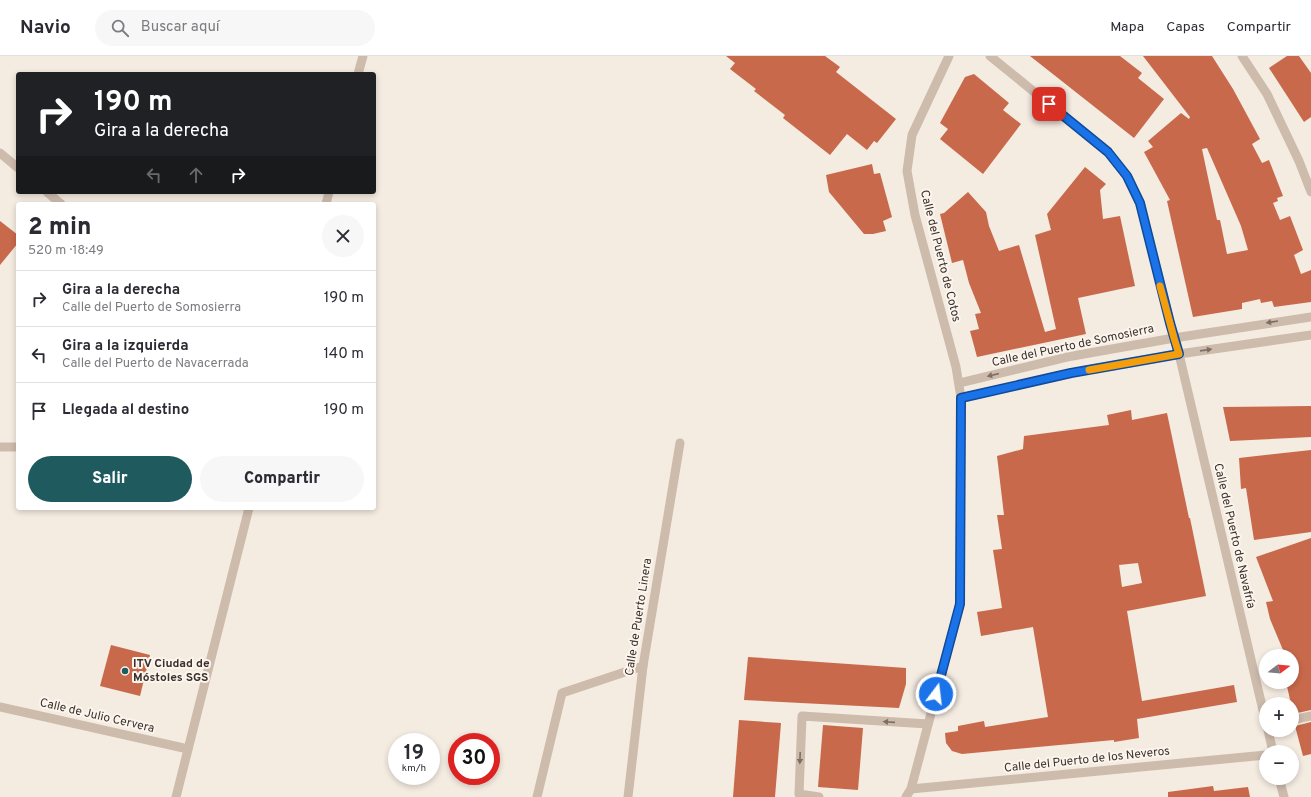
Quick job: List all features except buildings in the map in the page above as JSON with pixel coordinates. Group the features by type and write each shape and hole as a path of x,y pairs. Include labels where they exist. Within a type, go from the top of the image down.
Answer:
{"street":[{"path":"359,72 363,56"},
{"name":"Calle del Puerto de Cotos","path":"950,56 912,135 907,171 915,215 959,383 961,398"},
{"name":"Calle del Puerto de Navafría","path":"990,56 1108,152 1127,176 1140,203 1179,354 1260,697"},
{"path":"1242,56 1267,94 1299,161 1311,192"},
{"path":"0,153 16,166"},
{"path":"50,194 60,202"},
{"name":"Calle del Puerto de Somosierra","path":"959,383 1068,357 1174,338 1311,317"},
{"path":"909,793 960,604 961,398 1071,373 1179,354 1311,335"},
{"name":"Calle de Puerto Linera","path":"628,797 643,666 680,442"},
{"path":"0,446 16,447"},
{"path":"176,797 248,510"},
{"path":"537,797 562,693 643,666"},
{"name":"Calle de Julio Cervera","path":"0,707 188,750"},
{"path":"820,797 799,794 802,716 928,724"},
{"path":"1299,719 1311,716"},
{"name":"Calle del Puerto de los Neveros","path":"909,793 1259,755"},
{"path":"1281,785 1284,797"}],"slow traffic":[{"path":"1089,370 1179,354 1160,286"}],"place":[{"name":"ITV Ciudad de Móstoles SGS","path":"125,671"}],"route":[{"path":"936,694 960,604 961,398 1071,373 1179,354 1140,203 1127,176 1108,152 1049,104"}]}
